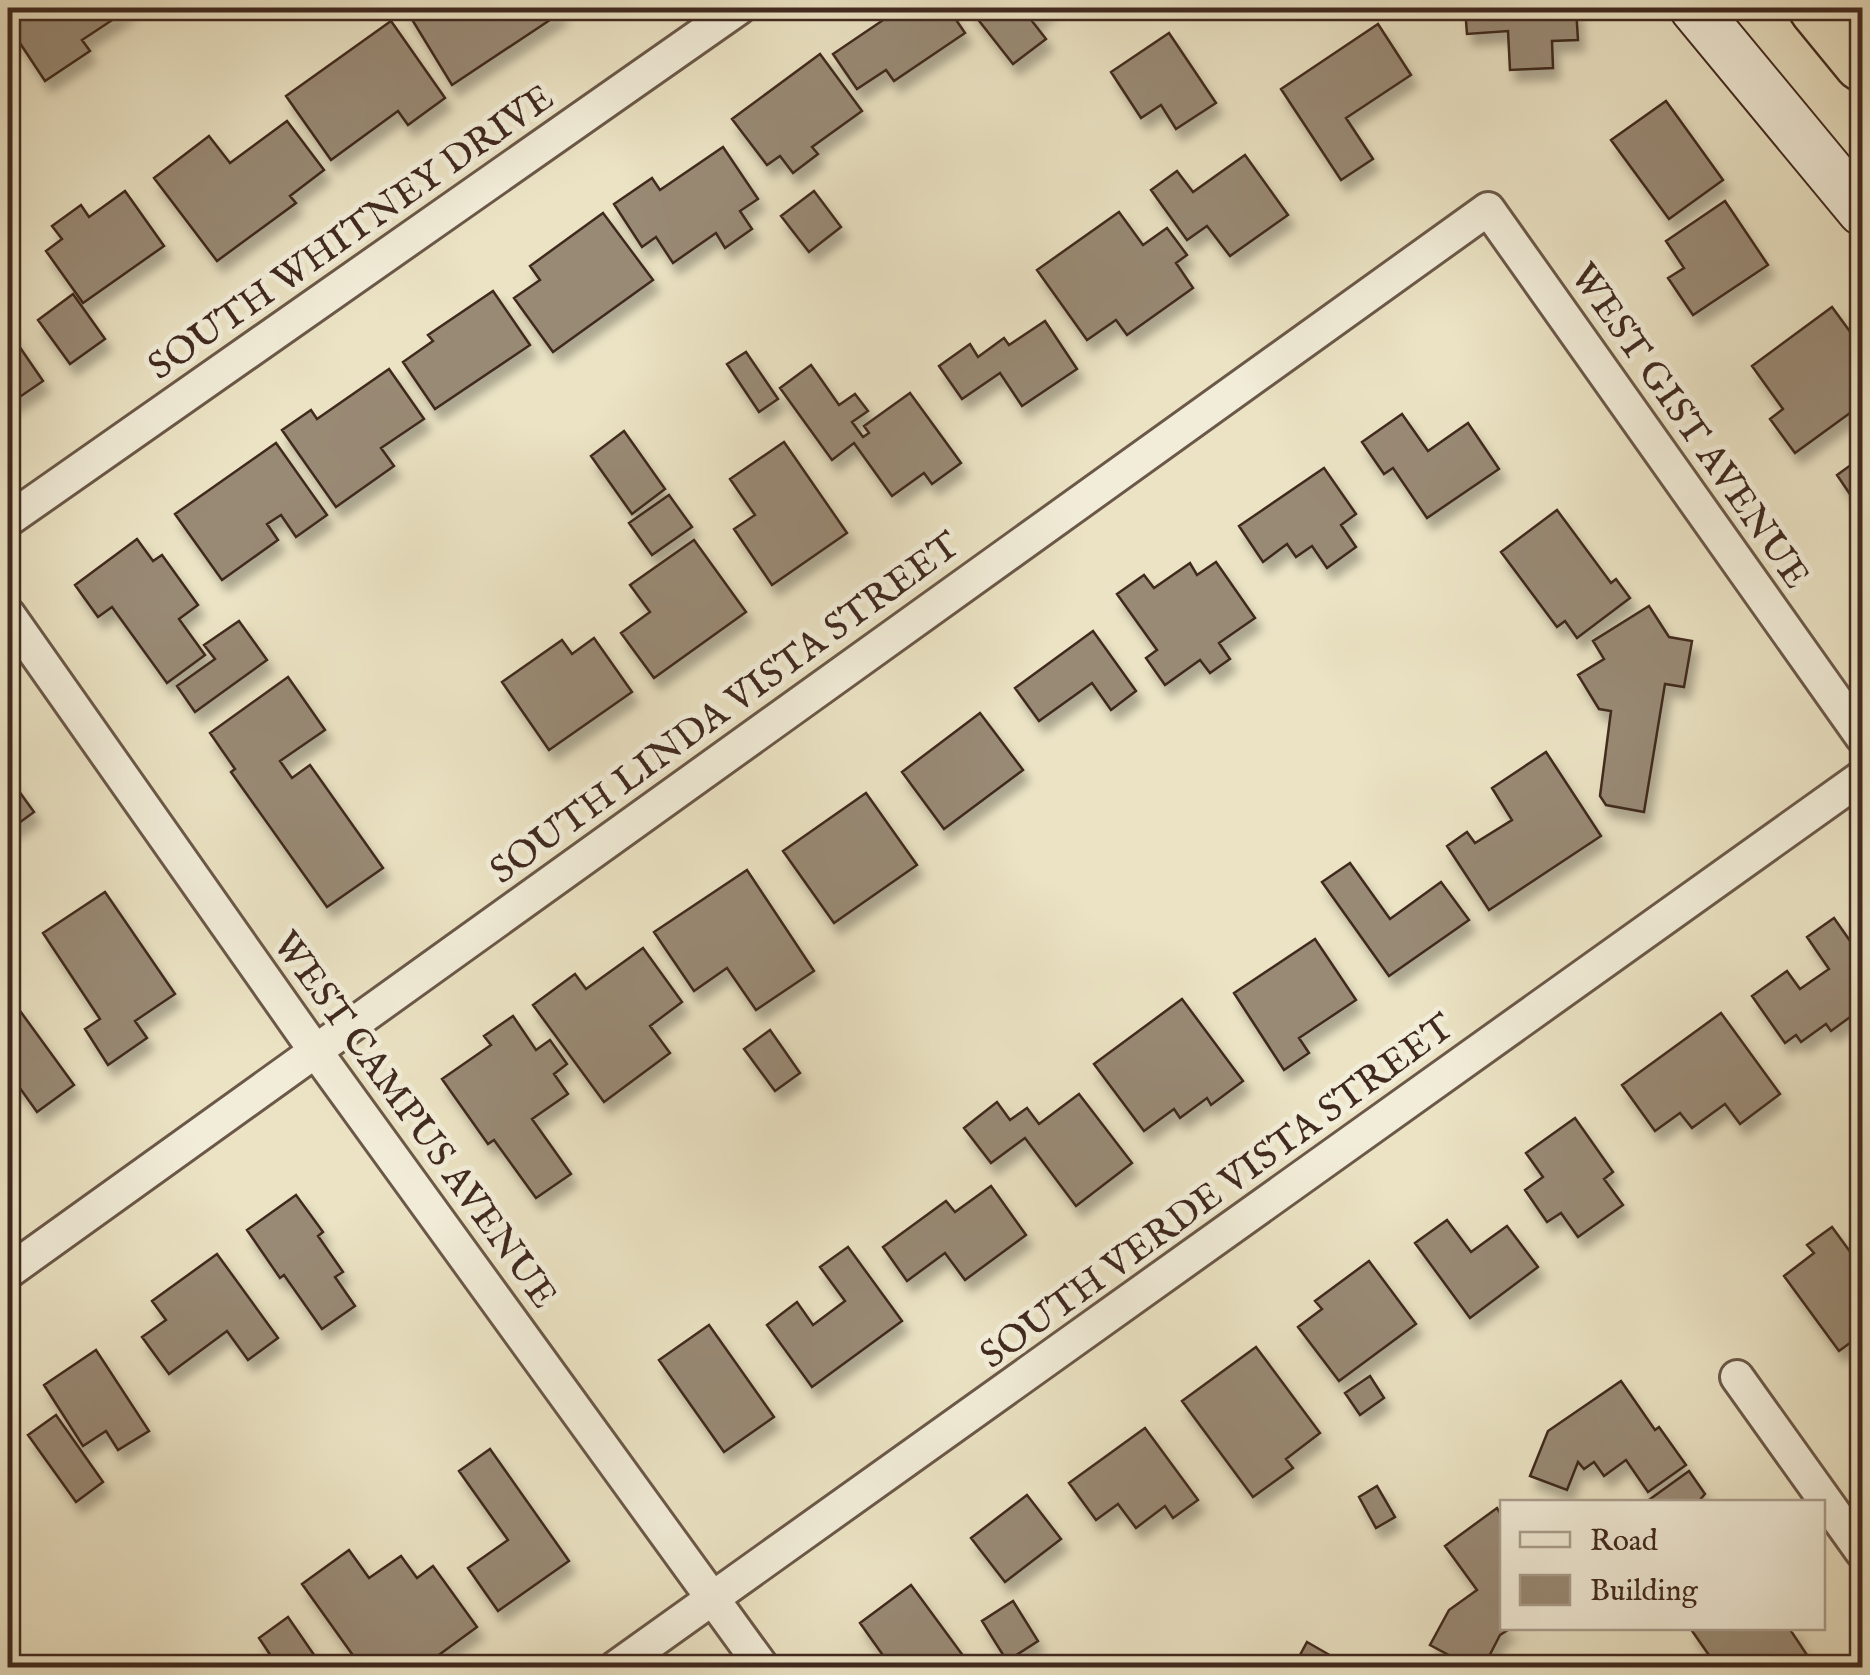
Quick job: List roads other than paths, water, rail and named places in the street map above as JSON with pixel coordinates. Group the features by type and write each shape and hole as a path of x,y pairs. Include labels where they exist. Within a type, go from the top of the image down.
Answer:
{"highway":[{"path":"1817,8 1862,64"}],"main road":[{"path":"1694,8 1862,211"}],"street":[{"name":"SOUTH WHITNEY DRIVE","path":"8,520 738,8"},
{"name":"WEST GIST AVENUE","path":"1488,208 1862,737"},
{"name":"SOUTH LINDA VISTA STREET","path":"8,1272 1488,208"},
{"name":"WEST CAMPUS AVENUE","path":"8,614 314,1049 763,1668"},
{"name":"SOUTH VERDE VISTA STREET","path":"615,1668 1862,777"},
{"path":"1737,1377 1825,1500"},
{"path":"1825,1500 1862,1552"}]}
